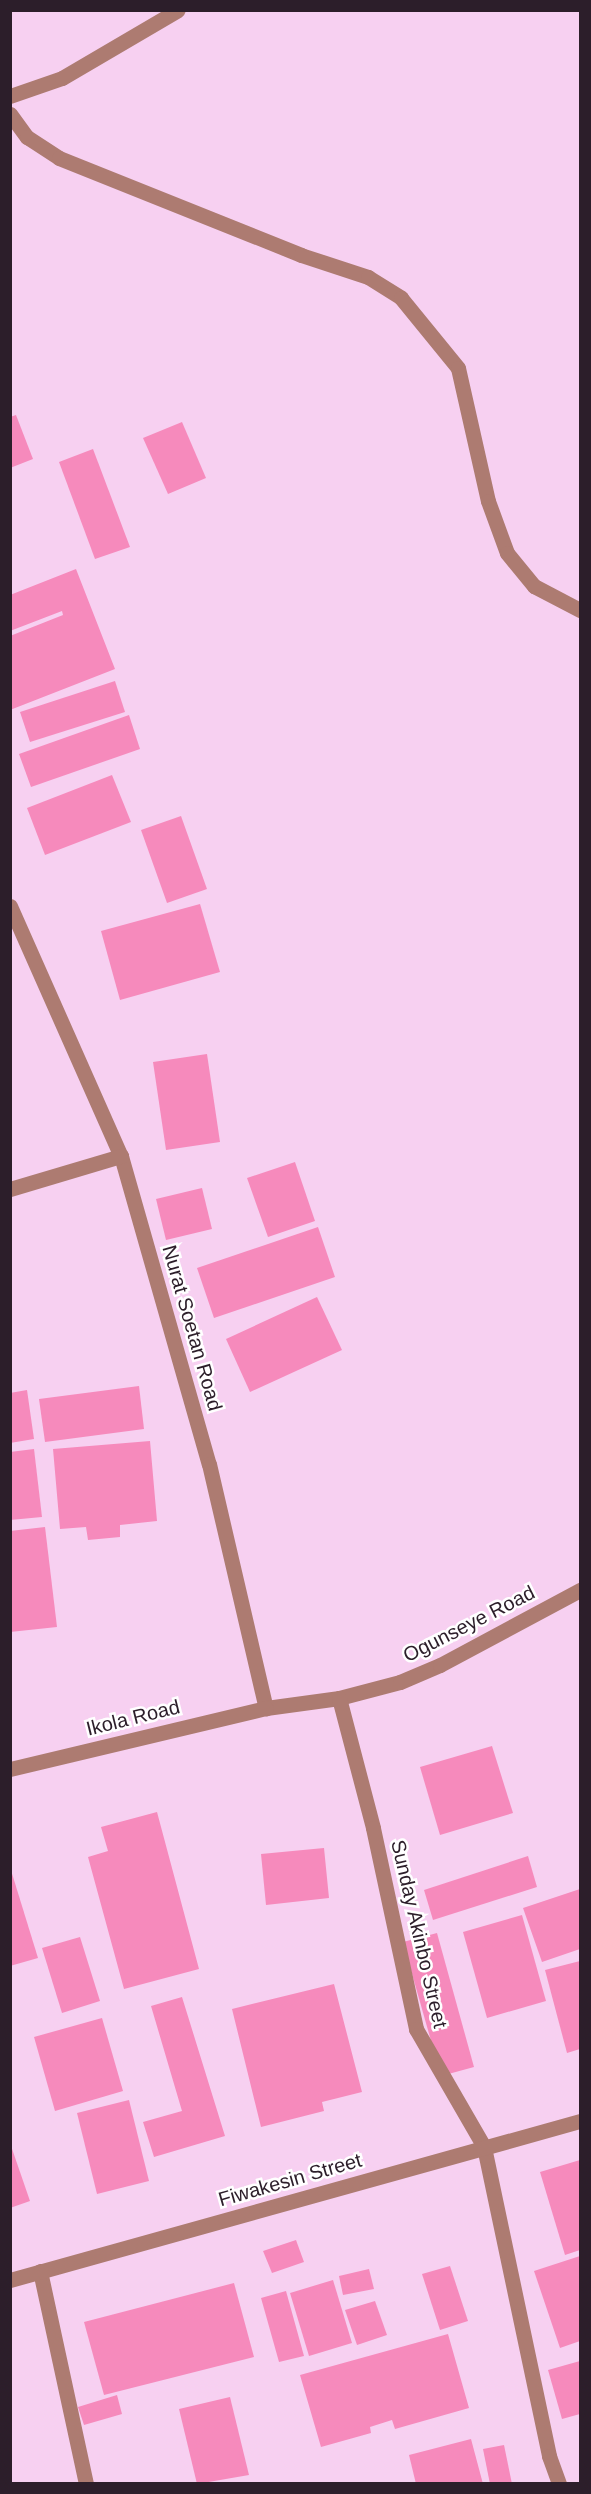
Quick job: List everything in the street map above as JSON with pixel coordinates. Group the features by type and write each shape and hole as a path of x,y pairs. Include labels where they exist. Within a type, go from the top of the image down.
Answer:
{"street":[{"path":"10,96 62,78 178,10"},
{"path":"10,114 27,137 59,158 301,255 368,277 401,298 458,368 488,501 507,553 534,586 580,610"},
{"name":"Nurat Soetan Road","path":"10,906 121,1156 209,1464 266,1708"},
{"path":"10,1189 121,1156"},
{"name":"Ogunseye Road","path":"339,1698 400,1682 441,1665 580,1590"},
{"path":"266,1708 339,1698"},
{"name":"Sunday Akinbo Street","path":"339,1698 373,1828 416,2030 484,2147 549,2456 559,2484"},
{"name":"Ikola Road","path":"10,1769 266,1708"},
{"name":"Fiwakesin Street","path":"10,2280 580,2121"},
{"path":"40,2271 86,2484"}],"building":[{"path":"16,415 33,459 10,468 10,417"},
{"path":"182,422 206,478 168,494 143,438"},
{"path":"93,449 130,547 95,559 59,462"},
{"path":"76,569 115,669 10,710 10,636 63,615 62,611 10,631 10,595"},
{"path":"115,681 125,712 30,742 20,712"},
{"path":"129,715 140,749 31,787 19,754"},
{"path":"112,775 131,822 45,855 27,808"},
{"path":"181,816 207,889 167,903 141,830"},
{"path":"200,904 220,972 120,1000 101,931"},
{"path":"207,1054 220,1142 166,1150 153,1062"},
{"path":"295,1162 315,1221 268,1237 247,1178"},
{"path":"202,1188 212,1229 166,1240 156,1199"},
{"path":"318,1227 335,1277 214,1318 197,1268"},
{"path":"317,1297 342,1350 250,1392 226,1339"},
{"path":"139,1386 144,1429 45,1442 39,1399"},
{"path":"27,1390 34,1439 10,1443 10,1393"},
{"path":"150,1441 157,1521 120,1525 120,1537 88,1540 86,1527 60,1529 53,1449"},
{"path":"34,1449 42,1517 10,1520 10,1452"},
{"path":"45,1527 57,1627 10,1632 10,1531"},
{"path":"492,1746 513,1813 440,1835 420,1767"},
{"path":"157,1812 199,1969 124,1989 88,1857 108,1851 101,1827"},
{"path":"324,1848 329,1898 266,1905 261,1854"},
{"path":"528,1856 537,1887 433,1920 424,1890"},
{"path":"10,1867 38,1958 10,1966"},
{"path":"580,1889 580,1949 542,1962 523,1908"},
{"path":"522,1915 546,2001 487,2018 463,1932"},
{"path":"437,1933 474,2067 441,2076 403,1942"},
{"path":"80,1937 100,2001 62,2013 42,1948"},
{"path":"580,1961 580,2049 567,2053 545,1970"},
{"path":"334,1984 362,2092 322,2102 324,2111 261,2127 232,2009"},
{"path":"182,1997 225,2136 154,2157 143,2122 182,2111 151,2006"},
{"path":"102,2018 123,2091 55,2111 34,2037"},
{"path":"129,2100 149,2181 97,2194 77,2113"},
{"path":"10,2143 30,2201 10,2208"},
{"path":"580,2160 580,2250 565,2255 540,2172"},
{"path":"296,2240 304,2262 272,2273 263,2251"},
{"path":"580,2256 580,2341 560,2348 534,2271"},
{"path":"450,2266 468,2321 440,2330 422,2274"},
{"path":"369,2269 374,2289 343,2295 339,2276"},
{"path":"333,2280 352,2343 309,2356 290,2293"},
{"path":"234,2283 254,2357 104,2395 84,2322"},
{"path":"286,2291 304,2356 279,2362 261,2298"},
{"path":"375,2301 387,2335 357,2345 345,2310"},
{"path":"448,2334 469,2408 395,2429 392,2420 370,2427 371,2433 321,2447 300,2375"},
{"path":"580,2361 580,2414 562,2419 548,2370"},
{"path":"117,2395 122,2414 84,2425 78,2407"},
{"path":"230,2397 249,2475 197,2484 179,2409"},
{"path":"471,2439 483,2484 416,2484 409,2455"},
{"path":"504,2445 512,2484 490,2484 483,2449"}]}
